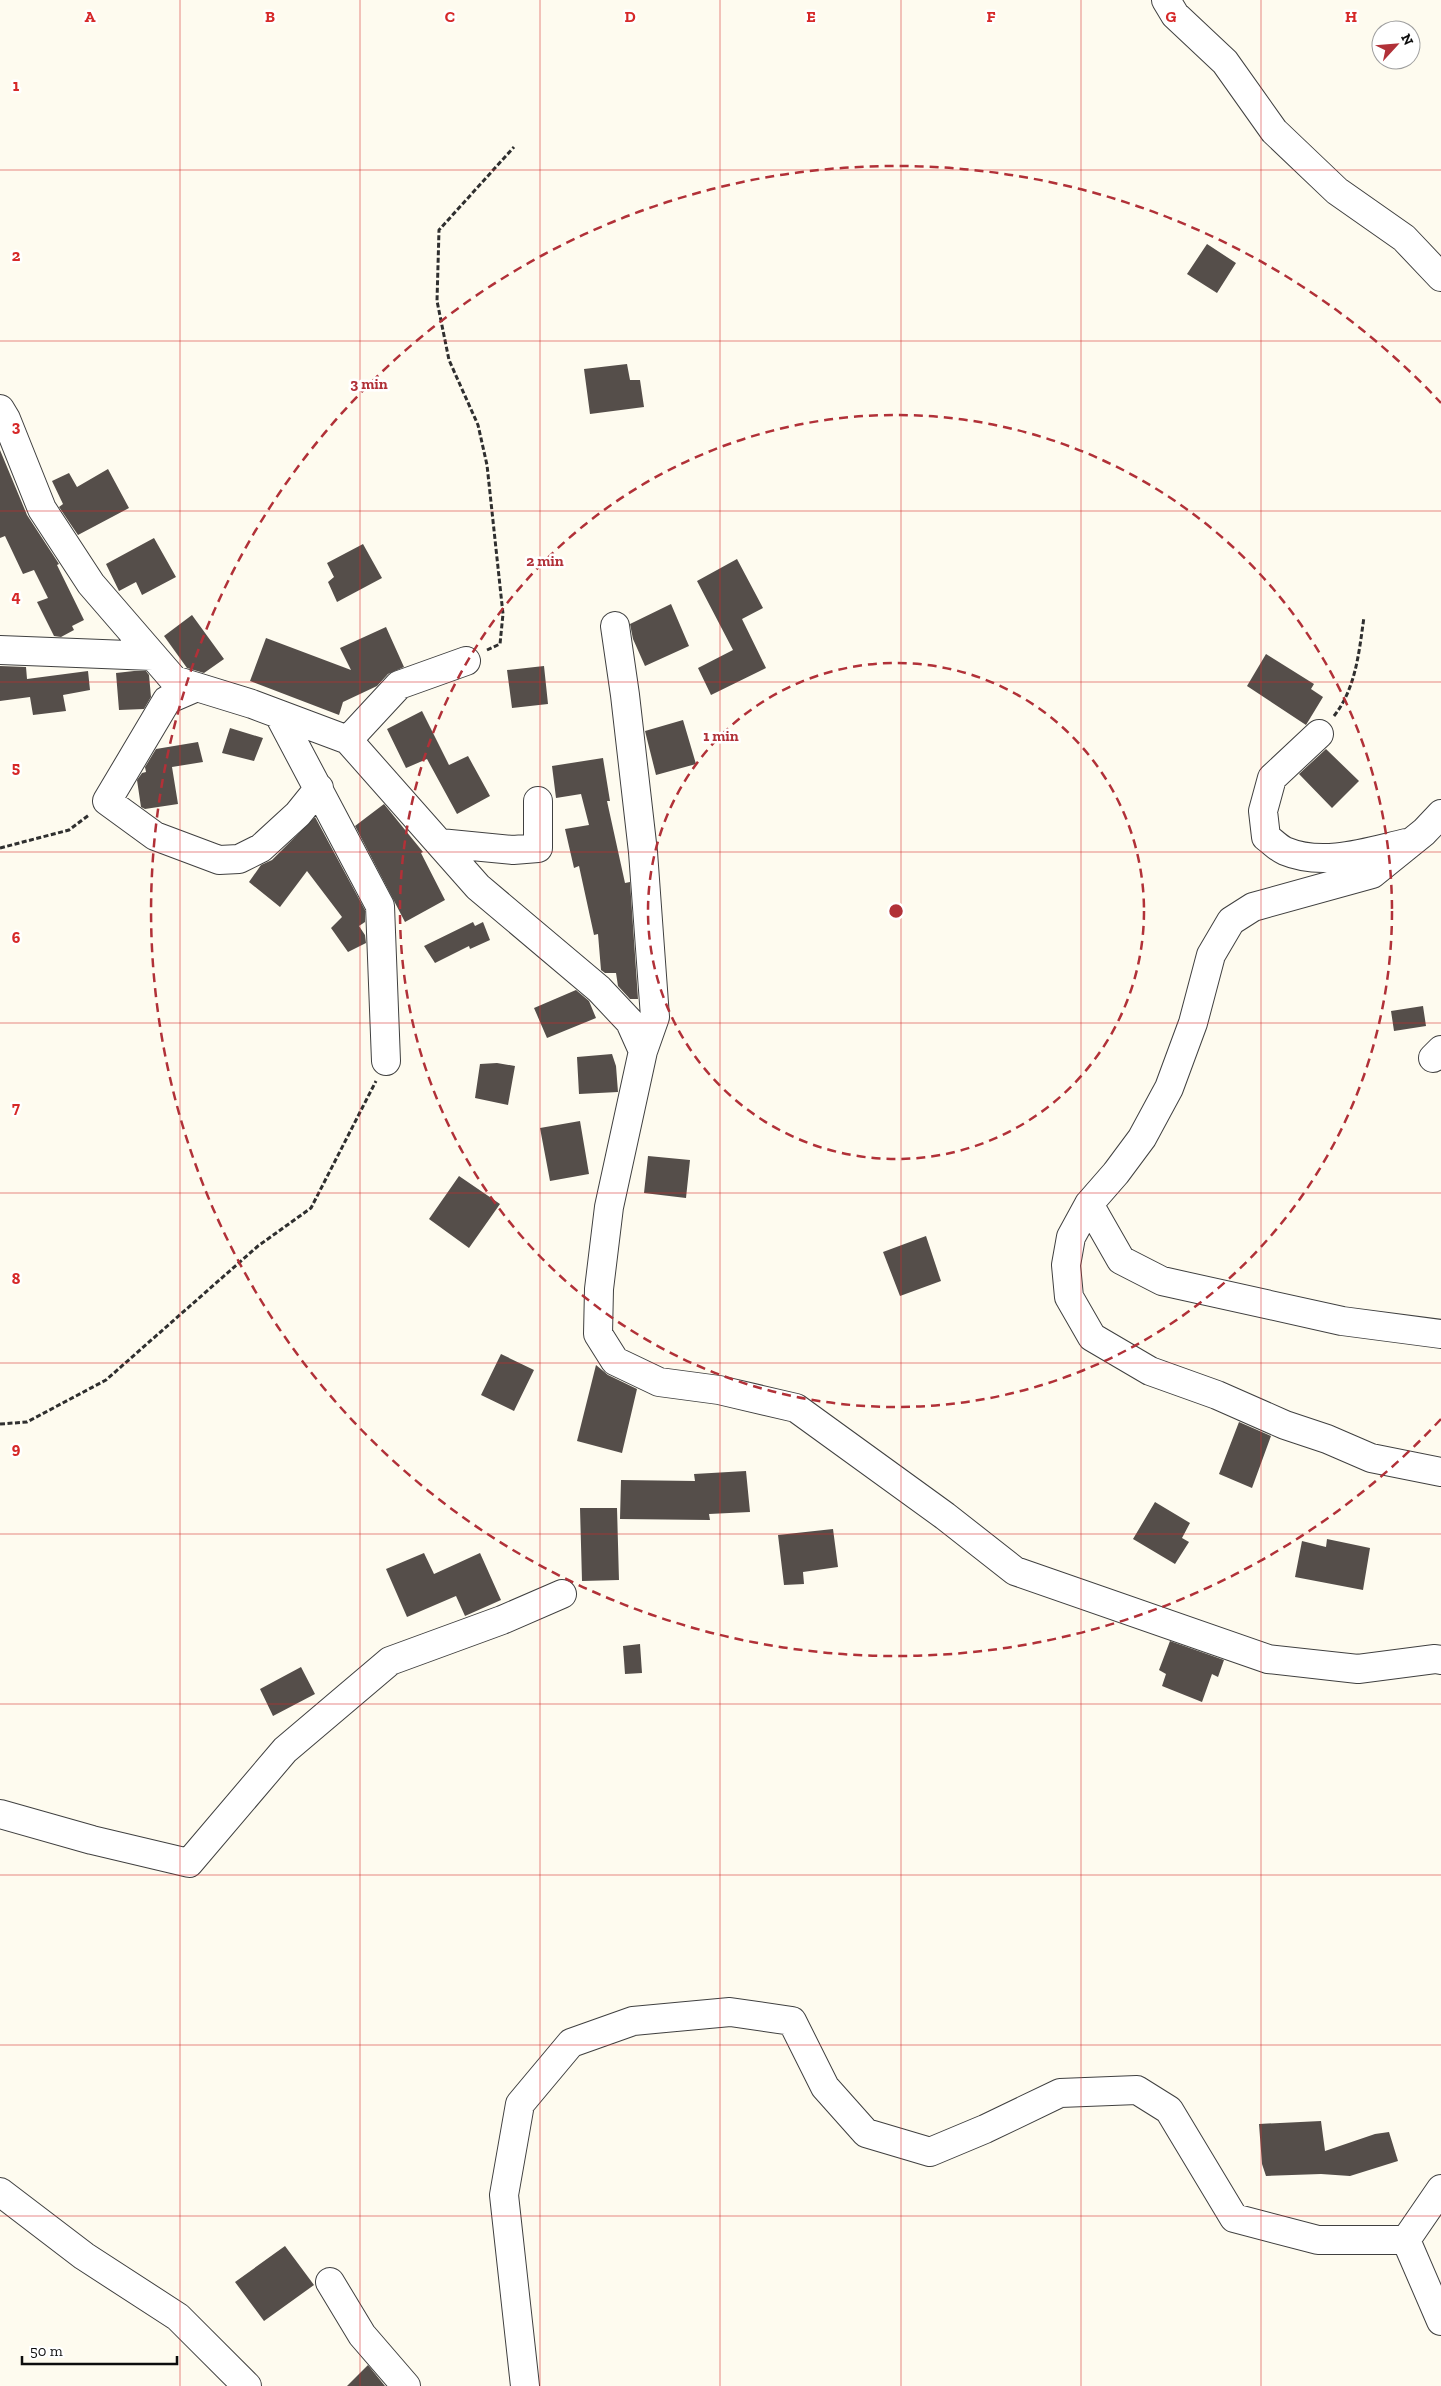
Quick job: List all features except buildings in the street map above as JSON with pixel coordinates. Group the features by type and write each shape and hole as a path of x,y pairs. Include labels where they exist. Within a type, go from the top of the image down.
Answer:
{"street":[{"path":"1166,0 1175,15 1224,62 1274,131 1337,191 1404,238 1441,277"},
{"path":"0,409 42,508 91,584 174,680 279,714 348,740 478,886 600,989 630,1022 643,1051"},
{"path":"615,626 643,852 655,1017 643,1051 609,1207 599,1289 598,1334 615,1360 659,1382 719,1390 796,1408 944,1516 1014,1571 1268,1658 1358,1669 1435,1659 1441,1660"},
{"path":"0,650 153,656"},
{"path":"348,740 400,686 466,661"},
{"path":"198,687 167,700 107,802 155,836 219,860 239,859 261,848 298,814 319,788"},
{"path":"279,714 319,788 352,856 380,906 386,1061"},
{"path":"1319,734 1272,778 1263,811 1266,837 1284,851 1318,859 1356,854 1412,841"},
{"path":"440,844 513,850 538,848 538,801"},
{"path":"1441,814 1372,874 1254,907 1231,921 1211,955 1193,1023 1169,1088 1142,1138 1116,1173 1088,1204 1071,1237 1066,1265 1069,1297 1092,1337 1150,1371 1217,1395 1285,1425 1327,1439 1371,1458 1441,1472"},
{"path":"1088,1204 1121,1260 1162,1281 1342,1321 1441,1334"},
{"path":"0,1814 92,1840 189,1864 285,1750 390,1661 502,1620 562,1594"},
{"path":"525,2386 504,2195 520,2104 571,2043 634,2020 730,2012 792,2021 825,2087 866,2133 930,2152 985,2130 1060,2093 1137,2090 1169,2110 1234,2218 1318,2240 1406,2240"},
{"path":"1406,2240 1441,2189"},
{"path":"0,2192 84,2256 178,2317 247,2386"},
{"path":"1406,2240 1441,2321"},
{"path":"330,2282 362,2335 406,2386"}],"path":[{"path":"466,661 500,644 503,614 487,465 478,425 449,360 437,302 439,230 514,146"},
{"path":"1319,734 1344,703 1358,665 1364,617"},
{"path":"0,848 69,830 107,802"},
{"path":"0,1424 27,1422 106,1380 258,1246 311,1208 386,1061"}]}
